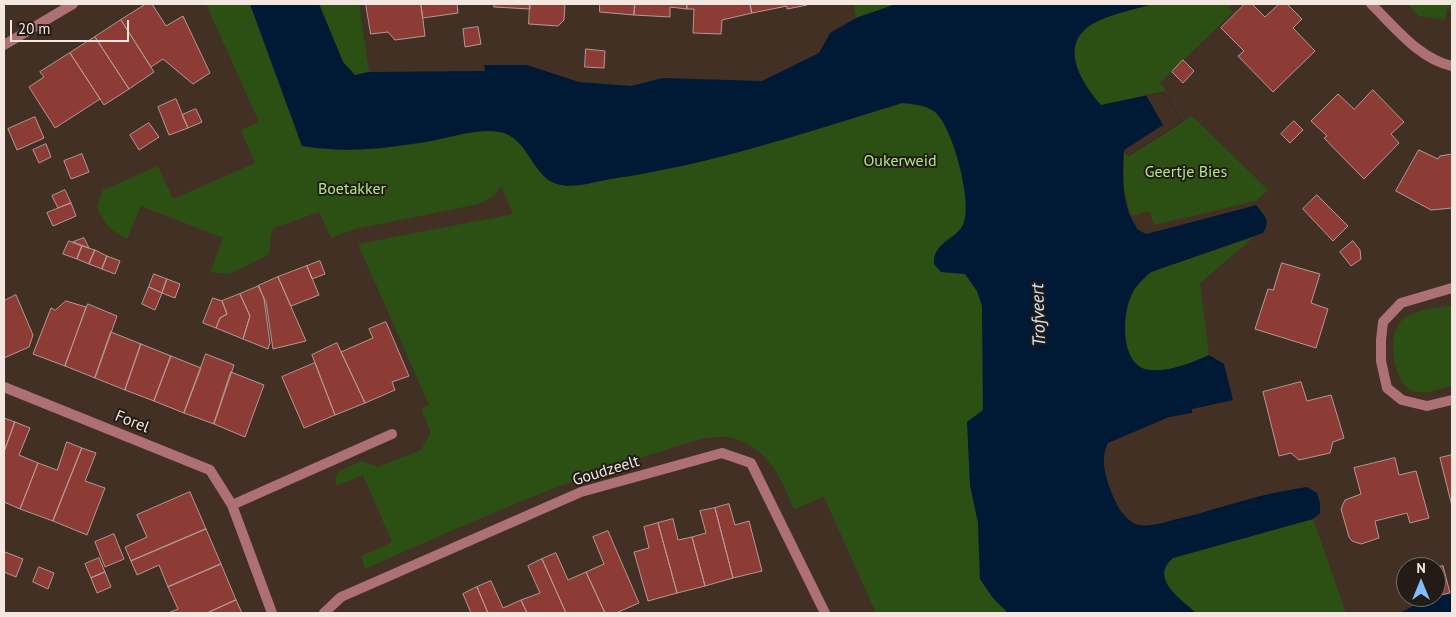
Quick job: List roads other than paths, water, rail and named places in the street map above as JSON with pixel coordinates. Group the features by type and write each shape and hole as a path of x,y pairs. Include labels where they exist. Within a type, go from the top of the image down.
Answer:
{"street":[{"path":"4,45 73,4"},
{"path":"1371,4 1413,45 1438,63 1452,66"},
{"path":"1452,288 1401,302 1383,322 1381,340 1381,360 1387,388 1402,400 1428,406 1452,400"},
{"name":"Forel","path":"4,387 210,470 232,505 272,613"},
{"path":"232,505 392,434"},
{"name":"Goudzeelt","path":"324,613 341,596 581,492 722,453 751,463 825,613"}],"water":[{"name":"Trofveert","path":"250,4 319,4 343,62 355,75 369,72 485,71 484,65 527,65 579,82 631,86 663,78 762,81 819,53 830,33 856,18 896,4 1153,4 1118,13 1098,21 1085,29 1078,39 1075,50 1079,73 1101,105 1163,92 1182,122 1128,156 1124,151 1123,185 1132,219 1146,234 1256,205 1266,218 1267,225 1263,233 1151,272 1133,292 1128,304 1125,327 1128,350 1133,359 1140,366 1149,370 1165,370 1209,355 1224,364 1233,400 1192,409 1192,413 1169,417 1108,443 1104,455 1105,473 1115,501 1121,511 1129,520 1139,525 1158,524 1257,497 1307,487 1317,493 1320,513 1313,519 1173,558 1166,566 1164,574 1166,581 1176,595 1196,613 1008,613 993,598 980,579 978,523 970,485 967,422 983,410 982,306 977,291 965,274 941,272 934,264 937,250 961,228 966,212 963,182 954,148 942,120 935,112 924,106 902,103 721,157 647,173 570,186 557,184 549,180 542,174 518,142 500,132 472,132 394,147 349,150 302,146"},
{"path":"1452,592 1452,612 1400,613 1411,607 1446,607 1446,594"}],"park label":[{"name":"Oukerweid","path":"900,161"},
{"name":"Geertje Bies","path":"1186,172"},
{"name":"Boetakker","path":"352,189"}]}
